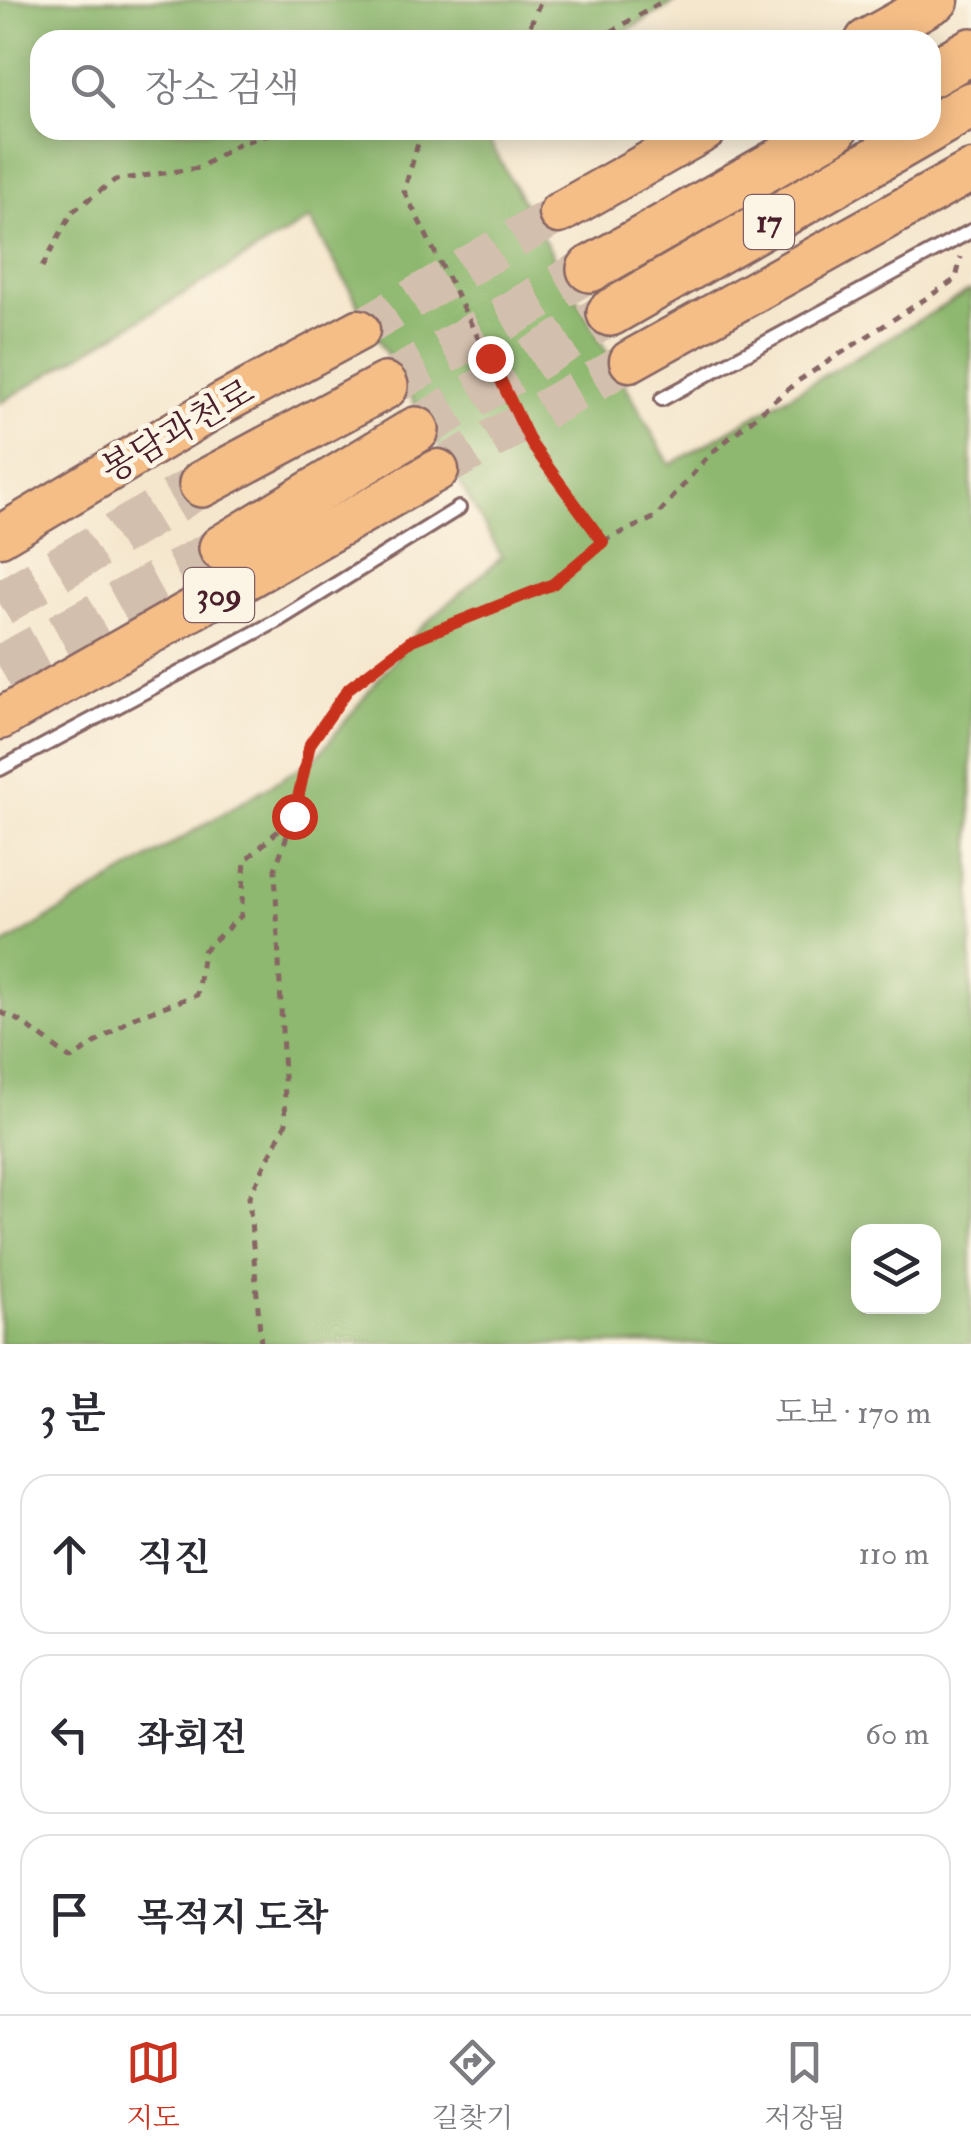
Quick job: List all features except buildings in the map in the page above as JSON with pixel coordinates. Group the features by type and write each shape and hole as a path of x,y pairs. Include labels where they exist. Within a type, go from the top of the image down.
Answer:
{"highway":[{"path":"884,30 938,0"},
{"path":"941,68 971,51"},
{"name":"17","path":"941,122 971,105"},
{"path":"559,214 688,140"},
{"name":"17","path":"590,269 816,140"},
{"name":"17","path":"610,313 910,140"},
{"path":"630,361 971,171"},
{"name":"봉담과천로","path":"0,536 223,403 359,330"},
{"path":"202,484 385,386"},
{"path":"222,548 416,430"},
{"name":"309","path":"0,718 438,470"}],"lane":[{"path":"662,399 968,232"},
{"path":"0,769 275,622 459,508"}],"path":[{"path":"528,30 542,0"},
{"path":"614,30 665,0"},
{"path":"42,267 74,211 115,180 198,168 251,140"},
{"path":"419,140 404,191 532,445 603,542"},
{"path":"260,1344 249,1197 286,1123 275,868 294,816 310,744 349,688 412,640 553,584 603,542 656,516 710,455 798,381 956,279 968,232"},
{"path":"0,1012 20,1021 71,1059 134,1017 197,994 203,951 241,916 245,861 294,816"}],"green space":[{"path":"0,0 679,0 628,30 30,30 30,140 489,140 670,465 971,290 971,1344 0,1344 0,947 316,758 416,632 502,557 310,219 0,403"}],"tunnel":[{"path":"359,330 559,213"},
{"path":"385,386 590,269"},
{"path":"416,430 610,313"},
{"path":"438,470 630,361"},
{"path":"0,604 202,484"},
{"path":"0,668 222,548"}],"route":[{"path":"294,816 310,744 349,688 412,640 553,584 603,542 532,445 490,358"}]}
